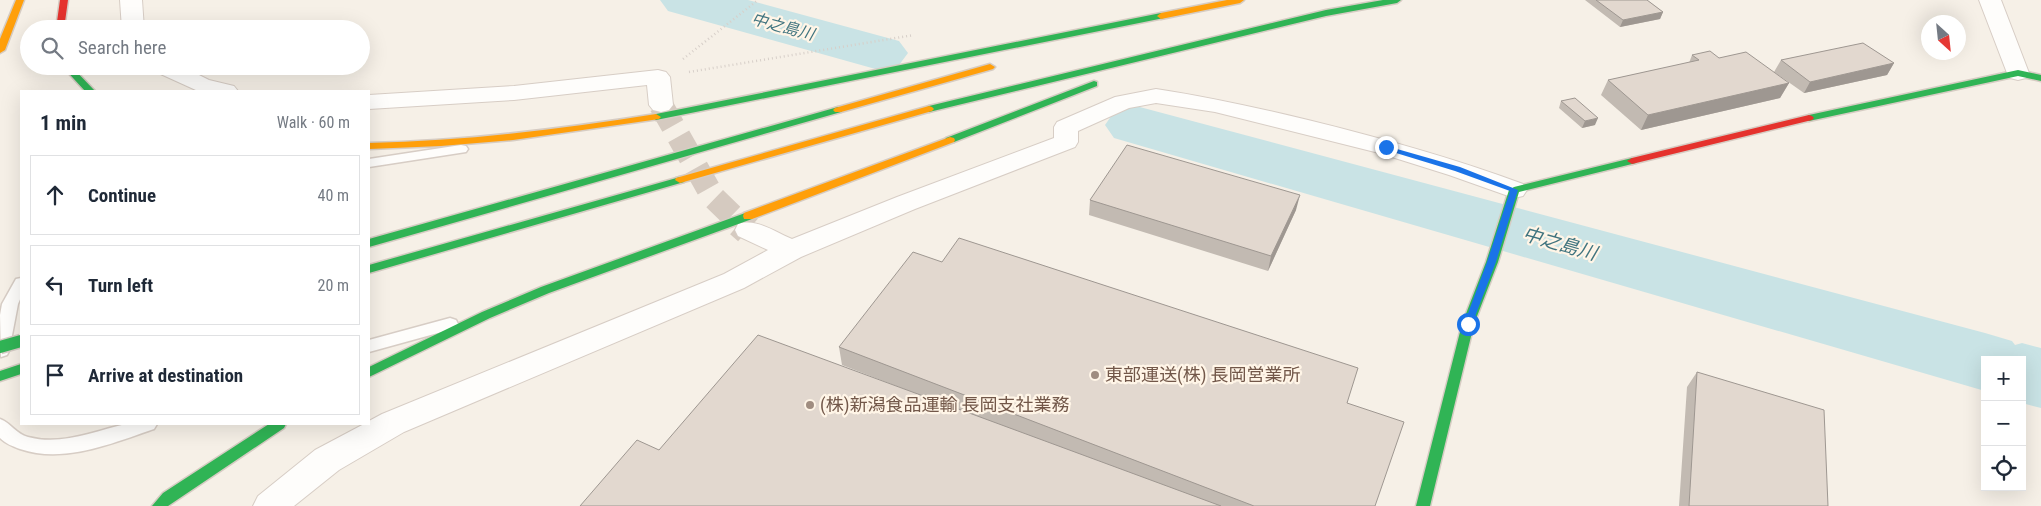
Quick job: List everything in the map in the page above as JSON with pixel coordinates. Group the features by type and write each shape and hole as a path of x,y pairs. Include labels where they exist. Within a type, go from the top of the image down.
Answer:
{"main road":[{"path":"0,50 20,0"},
{"path":"60,20 64,0"},
{"path":"370,146 468,143 562,132 656,117 1240,0"},
{"path":"370,269 902,116 1326,13 1396,0"},
{"path":"1061,48 1208,7"},
{"path":"370,372 486,315 607,265 842,181 1198,44"},
{"path":"370,243 1005,63"},
{"path":"1423,506 1468,324 1492,262 1514,190 1826,114 2018,73 2041,78"},
{"path":"75,75 89,90"},
{"path":"0,347 20,341"},
{"path":"0,376 20,369"},
{"path":"159,506 168,497 276,425"}],"street":[{"path":"131,0 132,20"},
{"path":"1990,0 2018,73"},
{"path":"180,75 201,85 222,90"},
{"path":"370,102 429,100 556,90 658,77 661,104"},
{"path":"270,506 328,460 392,424 734,282 791,250 906,203 1066,142 1066,127 1123,102 1156,96 1215,105 1386,147 1458,169 1514,190"},
{"path":"748,230 791,250"}],"lane":[{"path":"370,163 562,132"},
{"path":"0,357 10,304 20,285"},
{"path":"370,346 486,315"},
{"path":"0,426 12,439 50,449 97,441 145,425"}],"path":[{"path":"658,77 711,39 758,0"},
{"path":"658,77 916,34"}],"building":[{"path":"1596,0 1647,0 1663,12 1623,20"},
{"path":"1863,43 1894,63 1810,82 1781,60"},
{"path":"1710,51 1719,58 1746,52 1789,83 1648,115 1608,80 1699,60 1692,55"},
{"path":"1575,98 1598,118 1585,121 1561,101"},
{"path":"1127,145 1300,195 1271,256 1090,200"},
{"name":"東部運送(株) 長岡営業所","path":"959,238 1358,368 1347,403 1404,422 1375,506 1254,506 839,347 913,252 942,262"},
{"name":"(株)新潟食品運輸 長岡支社業務","path":"758,335 1221,506 580,506 637,440 659,450"},
{"path":"1697,372 1824,410 1828,506 1689,506"}],"waterway":[{"name":"中之島川","path":"687,0 879,53"},
{"name":"中之島川","path":"1136,125 1981,361"},
{"name":"中之島川","path":"2026,374 2041,378"}],"tunnel":[{"path":"661,105 713,197 741,224"},
{"path":"740,223 748,230"}],"traffic: fast":[{"path":"929,109 1326,13 1397,0"},
{"path":"656,117 1161,16"},
{"path":"1809,118 2018,73 2041,78"},
{"path":"75,75 89,90"},
{"path":"950,140 1094,84"},
{"path":"370,243 838,110"},
{"path":"1423,506 1468,324 1492,262 1514,190 1632,161"},
{"path":"370,269 680,180"},
{"path":"370,372 486,315 545,290 748,216"},
{"path":"0,347 20,341"},
{"path":"0,376 20,369"},
{"path":"159,506 168,497 277,425"}],"traffic: slow":[{"path":"0,50 20,0"},
{"path":"1161,16 1240,0"},
{"path":"838,110 990,67"},
{"path":"680,180 929,109"},
{"path":"370,146 477,141 656,117"},
{"path":"748,216 950,140"}],"traffic: jam":[{"path":"61,20 64,0"},
{"path":"1632,161 1809,118"}],"place":[{"name":"東部運送(株) 長岡営業所","path":"1095,375"},
{"name":"(株)新潟食品運輸 長岡支社業務","path":"810,405"}],"route":[{"path":"1386,147 1458,169 1514,190 1492,262 1468,324"}]}
